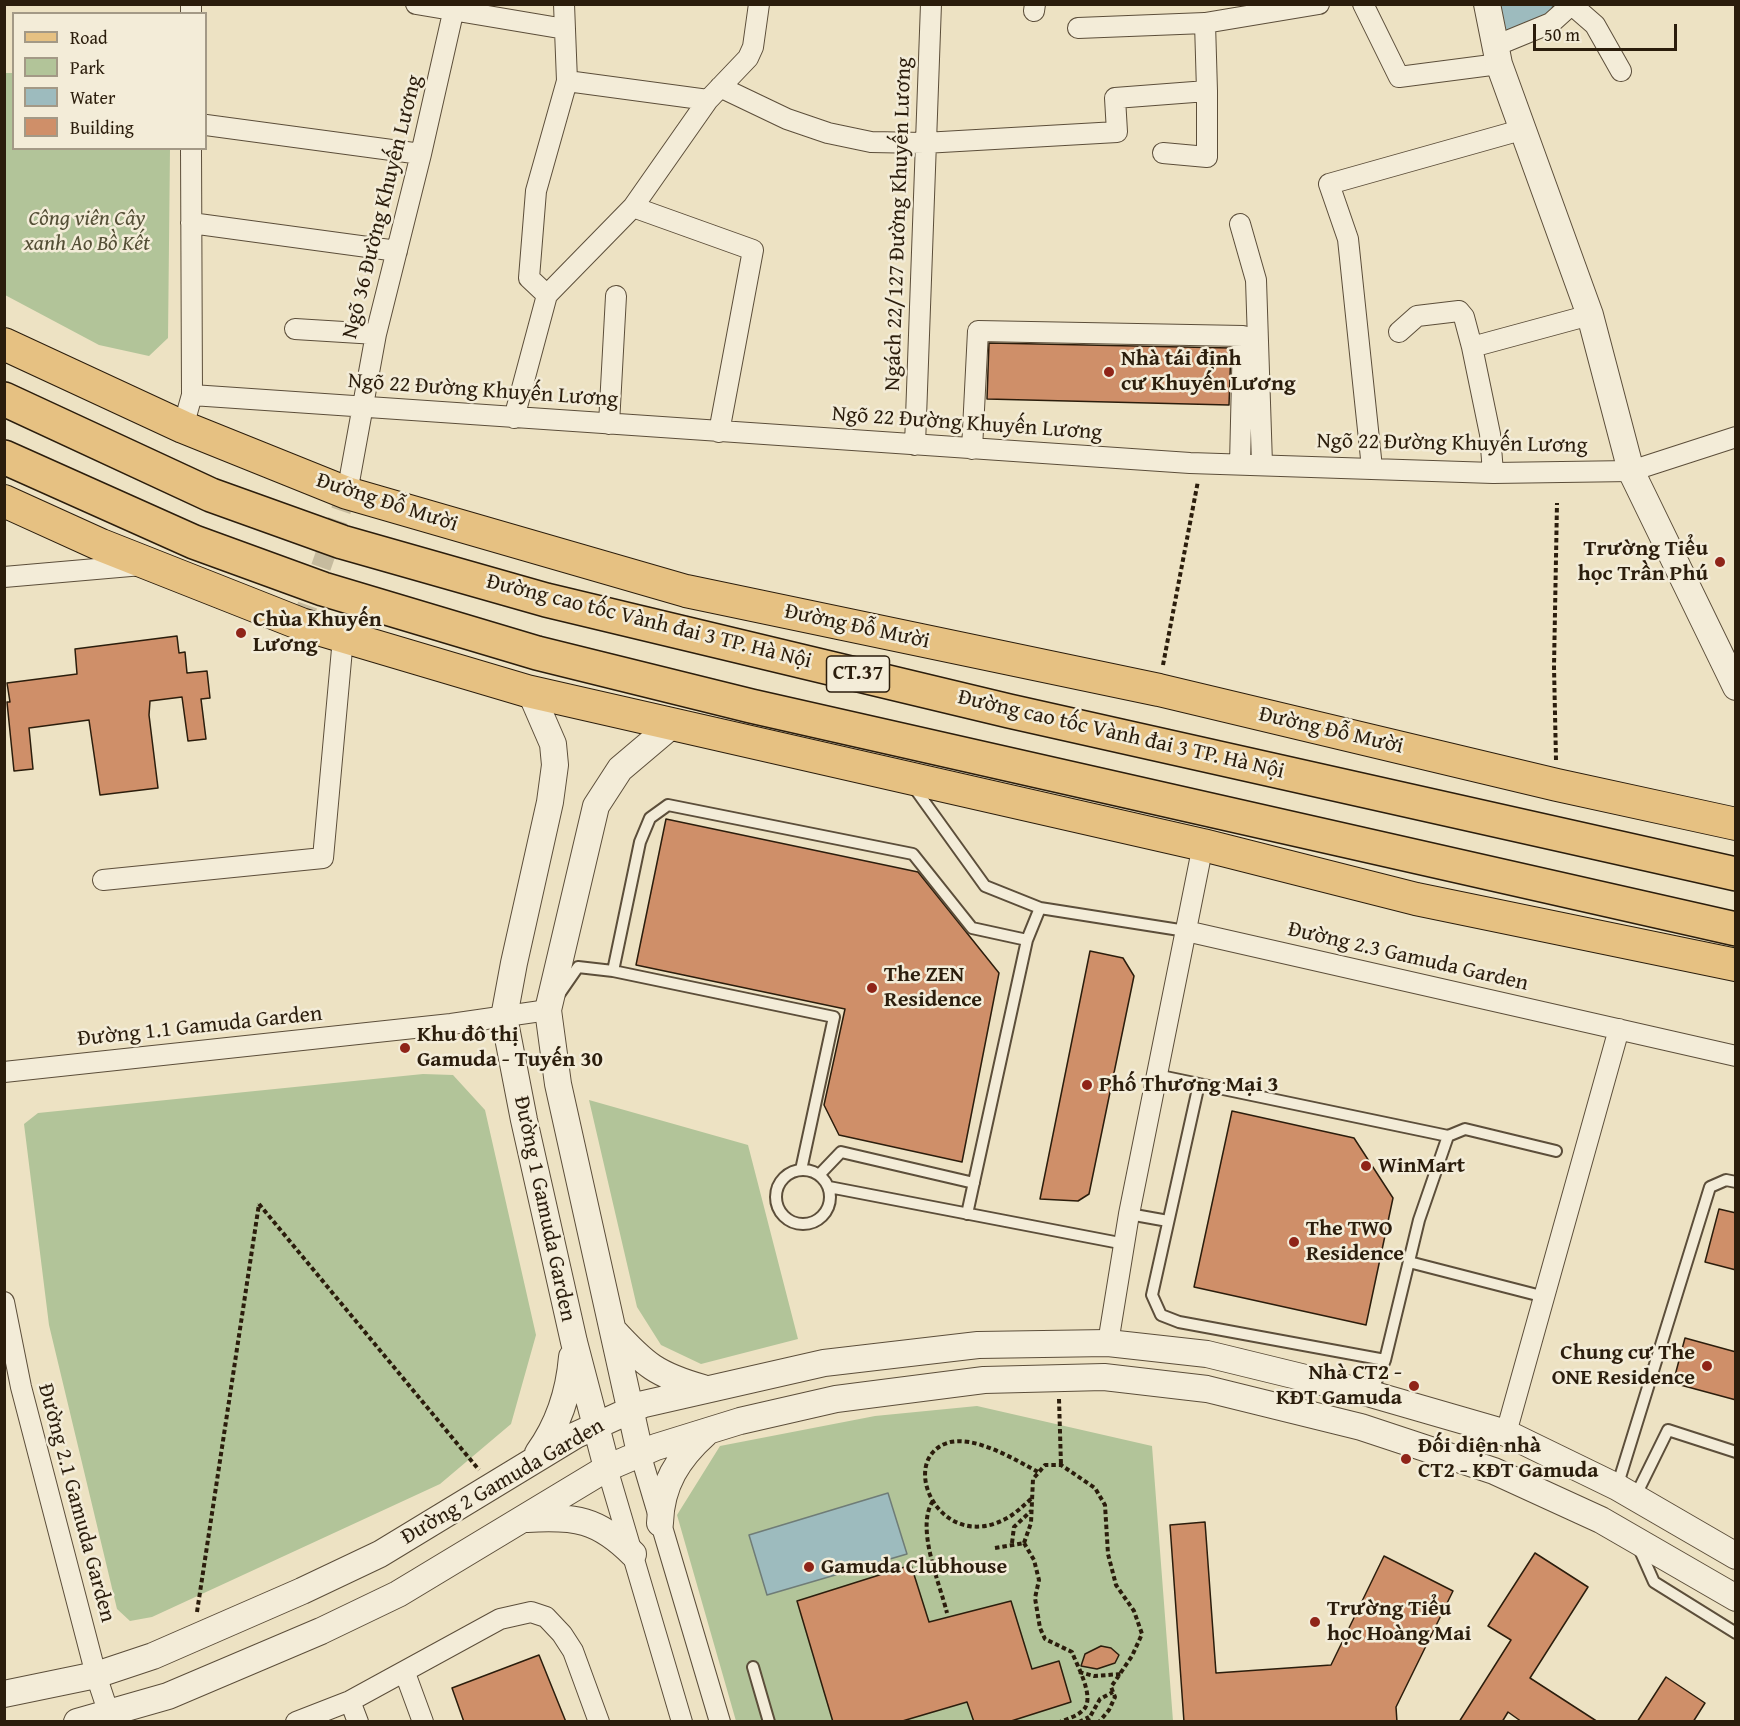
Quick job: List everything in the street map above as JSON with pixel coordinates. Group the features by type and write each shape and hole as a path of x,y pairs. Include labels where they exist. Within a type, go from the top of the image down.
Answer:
{"highway":[{"name":"Đường cao tốc Vành đai 3 TP. Hà Nội","path":"4,399 211,495 342,542 546,600 1009,711 1736,874"},
{"name":"CT.37","path":"4,457 194,542 323,589 537,653 751,706 1736,929"}],"main road":[{"name":"Đường Đỗ Mười","path":"4,344 183,427 347,493 686,591 1159,690 1557,785 1736,824"},
{"path":"4,501 151,565 343,638 530,692 1203,845 1416,898 1736,964"}],"street":[{"path":"416,4 455,7 565,29"},
{"path":"547,295 529,278 536,191 567,81 564,4"},
{"path":"514,418 547,295 633,207 714,94 748,58 753,47 759,4"},
{"name":"Ngách 22/127 Đường Khuyến Lương","path":"915,445 924,143 931,4"},
{"path":"1078,28 1205,23 1319,4"},
{"path":"1363,4 1399,77 1497,55 1551,23 1572,5 1595,25 1621,71"},
{"path":"1487,4 1497,55 1521,130 1590,315 1631,471 1736,687"},
{"name":"Ngõ 36 Đường Khuyến Lương","path":"347,493 376,334 422,154 455,7"},
{"path":"1163,153 1207,157 1205,23"},
{"path":"567,81 714,94 828,133 871,142 924,143 1118,132 1115,98 1207,91"},
{"path":"207,125 422,154"},
{"path":"1372,468 1348,239 1329,184 1521,130"},
{"path":"183,427 192,395 191,150"},
{"path":"633,207 753,250 719,432"},
{"path":"191,223 397,251"},
{"path":"1240,224 1256,280 1262,464"},
{"path":"609,424 616,296"},
{"path":"1399,332 1417,316 1459,311 1464,317 1490,434 1493,473"},
{"path":"1472,346 1590,315"},
{"path":"295,329 376,334"},
{"path":"972,449 978,332 1243,336 1240,464"},
{"name":"Ngõ 22 Đường Khuyến Lương","path":"192,395 1202,463 1493,473 1631,471 1736,437"},
{"path":"4,577 151,565"},
{"path":"103,880 322,858 343,638"},
{"name":"Đường 1 Gamuda Garden","path":"530,692 553,744 555,765 550,802 504,1017 524,1120 595,1425 682,1722"},
{"name":"Đường 1 Gamuda Garden","path":"672,724 620,769 596,806 548,1010 560,1094 629,1411 720,1722"},
{"path":"1104,1377 1129,1214 1203,845"},
{"name":"Đường 2.3 Gamuda Garden","path":"1186,931 1736,1056"},
{"name":"Đường 1.1 Gamuda Garden","path":"4,1072 401,1029 548,1010"},
{"path":"1506,1433 1619,1029"},
{"name":"Đường 2.1 Gamuda Garden","path":"4,1302 21,1388 96,1675 109,1714"},
{"path":"611,1328 655,1371 672,1380 706,1389"},
{"name":"Đường 2 Gamuda Garden","path":"4,1694 96,1675 193,1640 380,1554 534,1459 595,1425 629,1411 706,1389 824,1363 978,1345 1205,1340 1371,1394 1506,1433 1626,1492 1736,1556"},
{"path":"534,1459 556,1425 568,1389 574,1341"},
{"name":"Đường 2 Gamuda Garden","path":"77,1722 168,1696 321,1631 398,1594 607,1468 640,1453 711,1428 836,1399 984,1380 1104,1377 1207,1389 1361,1427 1494,1471 1626,1534 1736,1598"},
{"path":"660,1523 660,1503 672,1473 693,1444 711,1428"},
{"path":"1626,1492 1626,1534"},
{"path":"523,1519 565,1517 584,1521 616,1537 633,1554"},
{"path":"296,1722 350,1701 405,1673 500,1619 518,1613 531,1612 546,1617 562,1634 573,1651 599,1722"},
{"path":"405,1673 423,1722"},
{"path":"350,1701 358,1722"}],"lane":[{"path":"908,778 985,886 1040,908 1186,931"},
{"path":"613,971 640,842 650,818 668,806 913,854 972,927 1027,940"},
{"path":"967,1214 1027,940 1040,908"},
{"path":"548,1010 578,967 613,971 834,1017 801,1170"},
{"path":"1156,1075 1448,1136 1465,1129 1556,1151"},
{"path":"1199,1084 1152,1295 1161,1314 1179,1322 1205,1340 1385,1360"},
{"path":"1371,1394 1385,1360 1419,1220 1448,1136"},
{"path":"819,1175 841,1152 974,1182"},
{"path":"829,1187 829,1208 814,1222 804,1225 785,1218 778,1209 777,1188 782,1179 801,1170 819,1175 829,1187 1125,1244"},
{"path":"1626,1492 1710,1187 1726,1180 1736,1182"},
{"path":"1129,1214 1168,1221"},
{"path":"1409,1262 1545,1297"},
{"path":"1626,1492 1668,1430 1736,1452"},
{"path":"1626,1534 1654,1582 1736,1633"},
{"path":"753,1667 769,1722"}],"path":[{"path":"1159,690 1202,463"},
{"path":"1557,503 1554,667 1557,785"},
{"path":"193,1640 259,1204 491,1485"},
{"path":"1058,1377 1060,1465"},
{"path":"1031,1499 1009,1517 970,1526 953,1523 929,1496 925,1465 930,1454 948,1443 974,1443 1006,1455 1038,1472"},
{"path":"1060,1722 1082,1712 1087,1706 1088,1697 1072,1652 1045,1639 1040,1628 1035,1598 1039,1580 1034,1560 1024,1543 1031,1523 1033,1479 1045,1465 1060,1465 1095,1488 1105,1505 1110,1530 1108,1554 1116,1585 1128,1599 1140,1622 1142,1634 1117,1682 1111,1687 1115,1697 1109,1710 1099,1722"},
{"path":"1095,1488 1096,1496"},
{"path":"933,1502 929,1507 925,1528 947,1613"},
{"path":"1012,1543 1014,1527 1031,1511"},
{"path":"995,1548 1012,1543 1024,1543"},
{"path":"1079,1672 1107,1676 1121,1673"},
{"path":"1079,1722 1088,1719 1100,1699 1113,1692"}],"green space":[{"name":"Công viên Cây xanh Ao Bồ Kết","path":"4,73 12,73 12,150 170,150 168,338 149,356 99,345 5,295"},
{"path":"423,1074 453,1075 485,1110 536,1335 511,1424 440,1484 152,1617 130,1621 117,1609 49,1325 24,1124 38,1113"},
{"path":"589,1100 748,1145 798,1339 701,1364 661,1345 637,1307"},
{"path":"977,1406 1152,1446 1173,1721 736,1721 677,1515 720,1446 875,1416"}],"water":[{"path":"1490,5 1553,5 1551,13 1503,35"},
{"path":"888,1493 907,1554 767,1595 749,1535"}],"building":[{"name":"Nhà tái định cư Khuyến Lương","path":"989,343 1231,348 1229,405 987,399"},
{"path":"177,636 179,653 185,652 187,673 207,671 210,698 201,699 206,739 188,741 182,697 150,701 149,715 158,788 100,795 89,720 29,728 33,769 14,771 7,683 77,674 75,649"},
{"name":"The ZEN Residence","path":"666,819 918,872 999,973 962,1162 839,1135 824,1105 845,1009 636,965"},
{"name":"Phố Thương Mại 3","path":"1090,951 1123,958 1134,976 1089,1194 1078,1201 1040,1199"},
{"name":"The TWO Residence","path":"1232,1111 1354,1138 1393,1198 1366,1325 1194,1287"},
{"path":"1719,1209 1736,1213 1736,1270 1705,1262"},
{"name":"Chung cư The ONE Residence","path":"1685,1338 1736,1352 1736,1400 1673,1383"},
{"path":"1205,1522 1216,1673 1331,1665 1384,1556 1453,1591 1396,1707 1397,1722 1184,1722 1170,1525"},
{"path":"1535,1553 1588,1587 1530,1678 1598,1722 1522,1722 1508,1712 1502,1722 1459,1722 1511,1640 1488,1626"},
{"path":"911,1565 929,1622 1011,1601 1032,1669 1059,1661 1071,1702 1008,1722 974,1722 967,1702 899,1722 833,1722 797,1601"},
{"path":"1101,1646 1111,1648 1119,1655 1115,1663 1097,1669 1081,1666 1085,1654"},
{"path":"539,1655 566,1722 464,1722 452,1688"},
{"path":"1666,1677 1705,1703 1693,1722 1637,1722"}],"tunnel":[{"path":"301,624 347,493"}],"place":[{"name":"Nhà tái định cư Khuyến Lương","path":"1109,372"},
{"name":"Trường Tiểu học Trần Phú","path":"1720,562"},
{"name":"Chùa Khuyến Lương","path":"241,633"},
{"name":"The ZEN Residence","path":"872,988"},
{"name":"Khu đô thị Gamuda - Tuyến 30","path":"405,1048"},
{"name":"Phố Thương Mại 3","path":"1087,1085"},
{"name":"WinMart","path":"1366,1166"},
{"name":"The TWO Residence","path":"1294,1242"},
{"name":"Chung cư The ONE Residence","path":"1707,1366"},
{"name":"Nhà CT2 - KĐT Gamuda","path":"1414,1386"},
{"name":"Đối diện nhà CT2 - KĐT Gamuda","path":"1406,1459"},
{"name":"Gamuda Clubhouse","path":"809,1567"},
{"name":"Trường Tiểu học Hoàng Mai","path":"1315,1622"}]}
